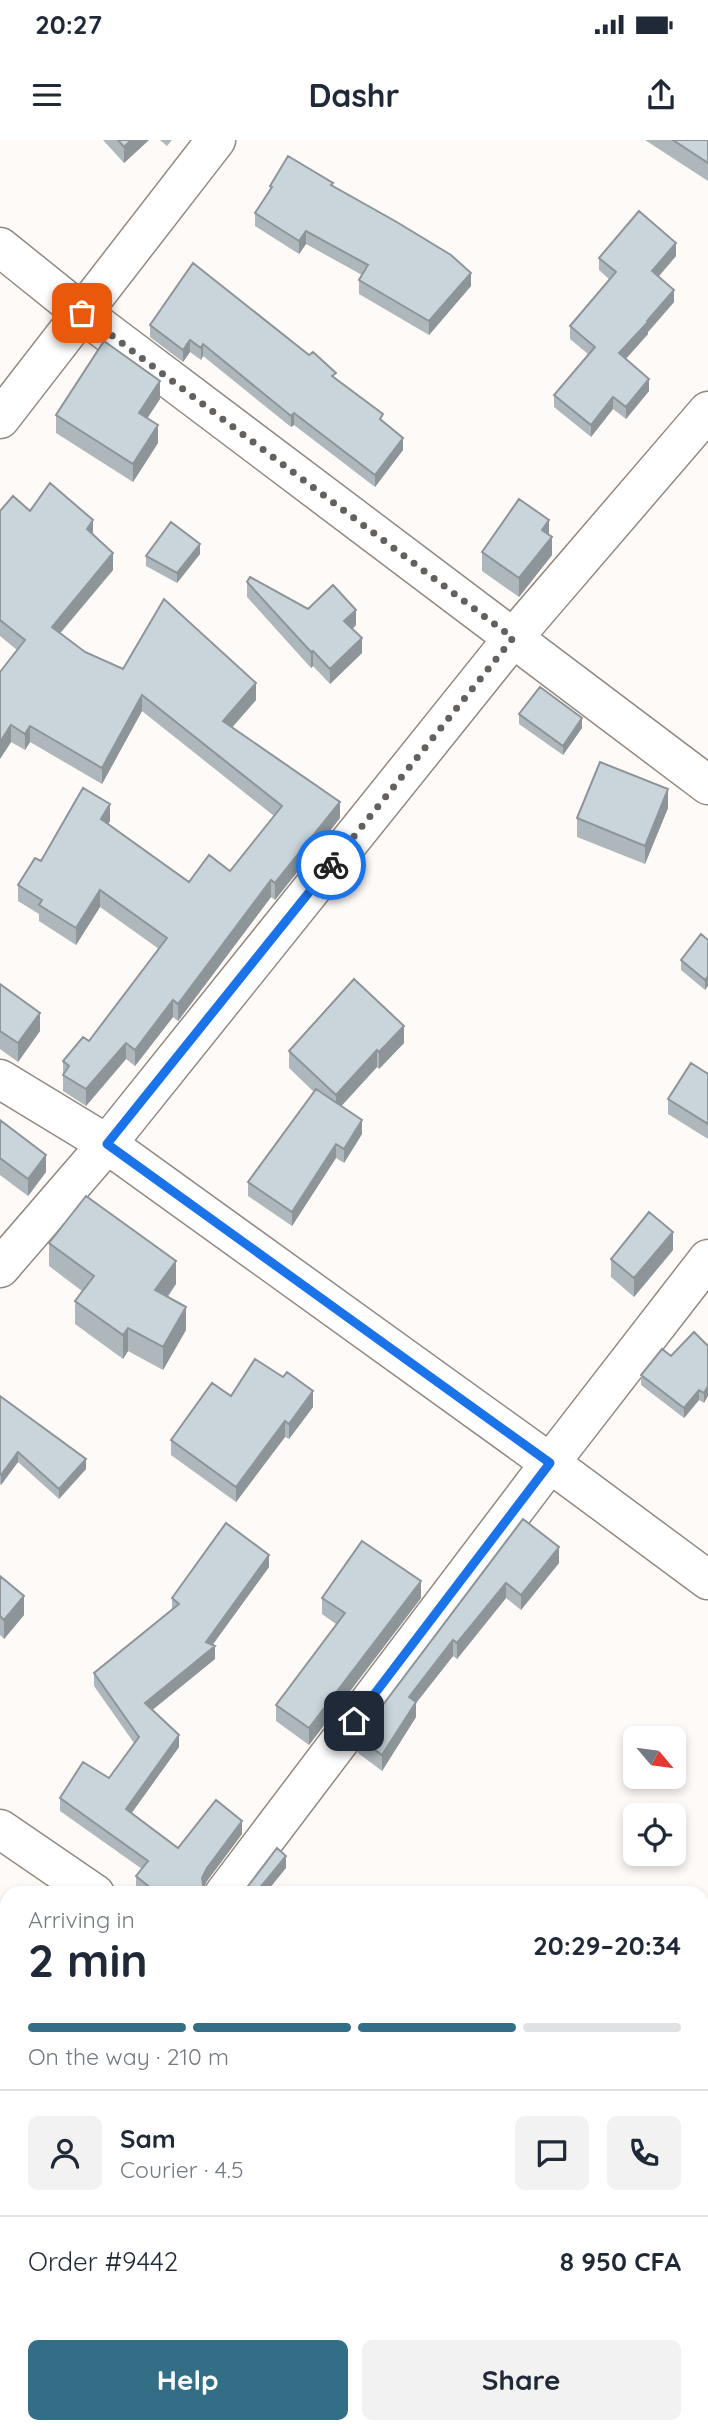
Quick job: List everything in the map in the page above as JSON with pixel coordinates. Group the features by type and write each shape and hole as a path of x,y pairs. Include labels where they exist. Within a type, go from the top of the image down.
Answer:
{"street":[{"path":"0,419 216,140"},
{"path":"0,247 82,313 708,785"},
{"path":"0,1268 107,1144 513,638 708,411"},
{"path":"0,1079 107,1144 708,1580"},
{"path":"230,1886 708,1258"},
{"path":"0,1829 83,1886"}],"building":[{"path":"118,140 131,140 124,147"},
{"path":"673,140 708,140 708,163"},
{"path":"288,156 333,183 331,185 451,255 471,273 429,321 359,280 368,265 306,231 299,241 255,213"},
{"path":"639,211 676,243 652,271 674,290 619,353 649,379 626,407 613,397 591,425 554,395 595,347 570,326 616,272 599,258"},
{"path":"193,263 309,355 313,352 336,373 332,376 383,414 380,419 403,438 375,475 294,413 291,416 203,344 201,348 190,340 183,350 150,325"},
{"path":"104,341 160,381 139,413 158,425 133,464 56,415"},
{"path":"50,483 93,520 87,529 113,553 52,627 85,652 123,669 164,599 256,683 223,721 340,802 275,883 271,880 178,1004 173,1000 135,1050 126,1043 86,1089 63,1075 69,1066 63,1061 83,1037 89,1041 167,938 100,890 76,928 39,905 42,900 18,885 35,858 41,861 83,788 110,804 101,819 189,882 209,855 230,871 282,806 142,695 102,768 30,726 25,734 11,725 0,742 0,672 25,640 0,620 0,511 13,496 30,511"},
{"path":"519,499 549,520 542,530 552,537 519,578 482,552"},
{"path":"171,522 200,544 177,573 146,556"},
{"path":"250,577 308,609 333,585 356,610 344,621 362,638 330,669 247,582"},
{"path":"540,687 582,718 563,746 519,714"},
{"path":"600,762 668,789 645,846 577,818"},
{"path":"701,934 708,940 708,976 705,980 681,960"},
{"path":"354,979 404,1026 379,1052 377,1050 336,1095 289,1051"},
{"path":"0,984 40,1013 18,1043 0,1031"},
{"path":"691,1063 708,1074 708,1124 668,1099"},
{"path":"316,1089 362,1120 344,1149 336,1144 292,1212 248,1182"},
{"path":"0,1120 46,1155 28,1179 0,1158"},
{"path":"86,1196 176,1261 155,1290 186,1307 163,1347 128,1328 123,1335 75,1301 94,1276 49,1243"},
{"path":"649,1212 673,1232 634,1278 611,1259"},
{"path":"694,1332 708,1346 708,1386 704,1393 699,1390 684,1408 641,1375 662,1349 671,1356"},
{"path":"255,1359 283,1377 287,1372 313,1391 289,1424 285,1421 236,1487 171,1440 212,1383 231,1396"},
{"path":"0,1396 86,1459 59,1489 18,1452 0,1474"},
{"path":"523,1519 559,1547 521,1595 506,1583 457,1643 453,1640 409,1697 416,1702 382,1755 358,1738"},
{"path":"226,1523 269,1555 206,1642 215,1646 145,1703 179,1735 126,1809 178,1848 216,1800 242,1821 207,1868 202,1878 203,1886 148,1886 136,1876 148,1861 60,1798 83,1762 109,1778 139,1737 94,1673 179,1604 172,1598"},
{"path":"362,1541 421,1581 309,1728 276,1705 345,1613 322,1598"},
{"path":"0,1576 24,1596 4,1620 0,1616"},
{"path":"277,1848 286,1856 262,1886 248,1886"}],"way so far":[{"path":"82,313 513,638 331,865"}],"route":[{"path":"331,865 107,1144 550,1463 354,1721"}]}
